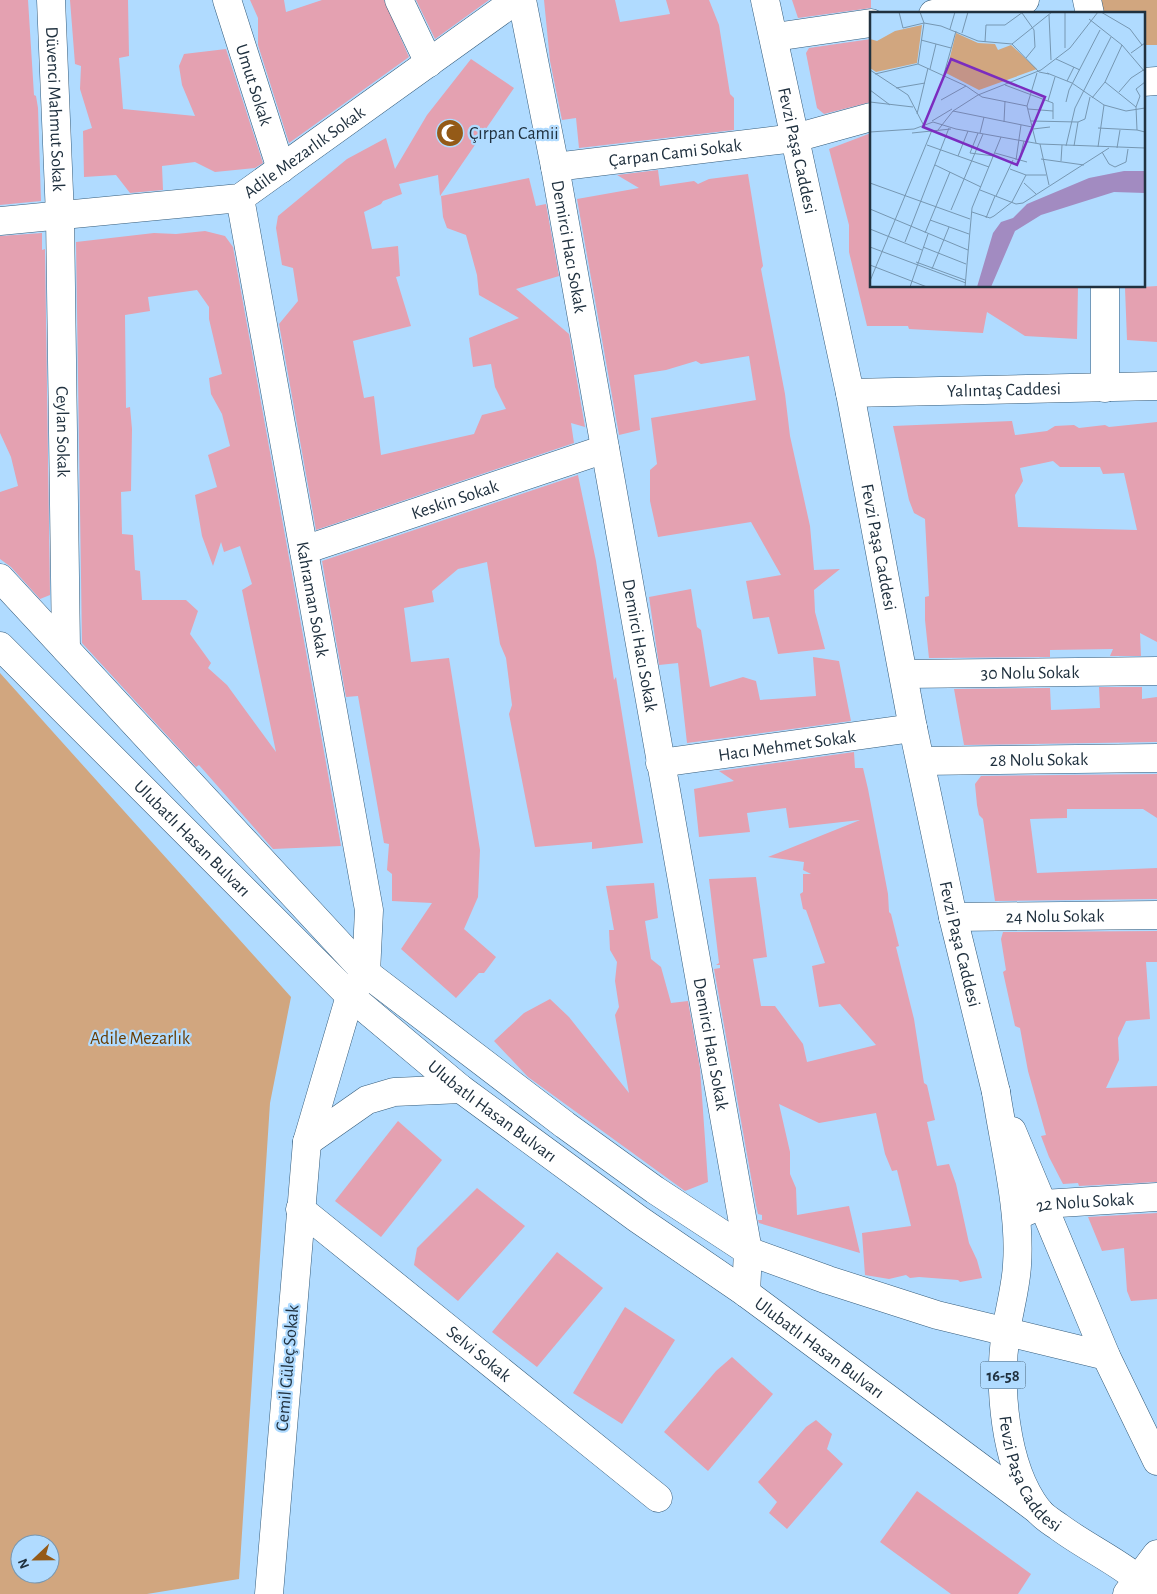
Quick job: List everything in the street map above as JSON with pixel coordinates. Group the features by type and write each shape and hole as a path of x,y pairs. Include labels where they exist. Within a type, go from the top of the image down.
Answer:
{"street":[{"name":"Düvenci Mahmut Sokak","path":"51,0 60,216"},
{"name":"Umut Sokak","path":"227,0 281,169"},
{"path":"399,0 430,63"},
{"name":"Adile Mezarlık Sokak","path":"0,221 240,198 516,0"},
{"name":"Demirci Hacı Sokak","path":"522,0 555,167 748,1250 746,1293"},
{"name":"Fevzi Paşa Caddesi","path":"765,0 775,37 850,393 913,728 953,917 996,1092 1015,1217 1017,1264 1006,1333 1002,1384 1009,1434 1018,1474 1039,1511 1140,1589"},
{"path":"945,12 1025,0"},
{"path":"775,37 870,23"},
{"path":"1144,82 1157,80"},
{"name":"Çarpan Cami Sokak","path":"555,167 795,138 870,117"},
{"name":"Kahraman Sokak","path":"240,198 369,910 366,973"},
{"name":"Ceylan Sokak","path":"60,216 66,649"},
{"path":"1104,288 1105,388"},
{"name":"Yalıntaş Caddesi","path":"850,393 1157,386"},
{"name":"Keskin Sokak","path":"304,550 605,449"},
{"name":"Ulubatlı Hasan Bulvarı","path":"0,578 366,973 565,1125 655,1190 748,1250 837,1283 1006,1333 1106,1356"},
{"name":"Ulubatlı Hasan Bulvarı","path":"0,646 350,996 461,1090 638,1220 746,1293 1039,1511"},
{"name":"30 Nolu Sokak","path":"904,674 1157,671"},
{"name":"Hacı Mehmet Sokak","path":"660,763 913,728"},
{"name":"28 Nolu Sokak","path":"921,761 1157,758"},
{"name":"24 Nolu Sokak","path":"953,917 1157,915"},
{"path":"350,996 366,973"},
{"name":"Cemil Güleç Sokak","path":"269,1594 307,1142 350,996"},
{"path":"307,1142 367,1100 394,1092 461,1090"},
{"name":"Fevzi Paşa Caddesi","path":"996,1092 1106,1356 1155,1452"},
{"name":"22 Nolu Sokak","path":"1015,1217 1043,1204 1157,1196"},
{"name":"Selvi Sokak","path":"300,1208 658,1498"},
{"path":"1140,1589 1157,1554"}],"green space":[{"path":"1091,0 1157,0 1157,45 1144,45 1144,12 1096,12"},
{"name":"Adile Mezarlık","path":"0,673 291,997 270,1103 239,1579 147,1594 0,1594"}],"building":[{"path":"0,0 28,0 34,95 36,96 38,108 41,201 0,205"},
{"path":"70,0 128,0 129,56 119,58 123,109 195,116 182,85 179,66 184,54 226,49 263,163 255,168 215,172 195,162 162,166 163,190 130,193 116,175 84,177 83,131 92,128 80,89 81,66 75,64"},
{"path":"250,0 284,0 286,12 322,0 384,0 409,57 289,143 258,45 258,18"},
{"path":"416,0 489,0 435,39"},
{"path":"544,0 615,0 620,22 670,14 666,0 709,0 719,25 730,94 734,98 734,130 579,148 576,118 562,120 550,61"},
{"path":"792,0 871,0 871,8 798,18"},
{"path":"870,39 870,102 824,114 817,108 806,53 809,48"},
{"path":"471,59 514,88 440,196 438,175 399,184 402,194 383,201 381,204 364,212 372,249 398,246 400,276 396,277 411,326 353,341 364,398 374,396 381,455 474,434 482,415 506,409 495,387 491,364 473,367 469,338 519,318 479,295 477,275 466,235 447,228 443,217 441,196 529,178 536,206 546,204 559,276 516,289 569,334 585,427 571,423 574,443 316,530 279,324 298,301 293,268 282,265 276,228 278,216 347,159 386,138 395,169 427,115"},
{"path":"870,133 870,288 1078,288 1077,339 1025,336 987,312 983,333 909,329 908,326 867,326 849,252 849,225 829,149"},
{"path":"658,170 660,186 694,181 698,184 709,179 748,174 763,266 761,269 785,394 790,436 810,526 814,570 840,569 814,590 815,612 825,649 778,654 769,617 753,619 746,581 781,575 751,522 658,537 650,501 650,470 657,464 651,418 756,400 749,356 701,364 696,361 666,370 634,375 640,430 619,435 577,199 639,188 617,175"},
{"path":"205,231 225,236 233,247 341,846 273,849 199,765 196,767 82,643 76,242 154,233 176,234","holes":["197,290 209,307 209,319 222,374 209,378 211,394 222,414 230,446 208,455 217,487 195,495 202,536 213,566 221,542 224,552 240,546 252,584 242,590 276,752 227,685 208,668 211,663 190,634 198,611 186,600 142,600 140,571 135,570 133,535 122,534 121,492 131,491 132,429 130,407 126,408 125,315 150,311 148,297"]},
{"path":"42,233 42,250 45,249 50,595 40,599 11,567 0,559 0,492 18,486 11,457 0,433 0,236"},
{"path":"1157,286 1157,342 1127,340 1125,288"},
{"path":"1012,421 1015,435 1047,431 1055,426 1074,425 1079,428 1105,425 1109,427 1157,422 1157,642 1140,633 1141,656 1110,656 1113,649 1050,650 1050,657 929,658 925,620 925,597 929,596 925,519 914,513 909,500 893,426","holes":["1053,461 1060,467 1100,467 1103,474 1124,473 1137,530 1018,527 1015,495 1023,481 1020,468"]},
{"path":"578,475 596,561 614,680 616,677 643,843 592,849 592,842 535,847 509,714 512,705 506,658 500,644 487,562 458,569 432,591 434,602 404,608 411,662 449,658 480,850 478,897 464,929 496,957 484,973 479,973 456,998 401,949 432,903 392,901 392,874 387,870 389,844 384,843 358,696 346,697 322,561"},
{"path":"691,589 697,627 701,630 710,687 743,677 756,681 760,700 816,696 813,657 839,661 851,721 687,743 678,663 659,665 649,597"},
{"path":"1099,687 1142,687 1142,699 1157,697 1157,742 964,745 954,689 1050,688 1051,710 1100,708"},
{"path":"854,752 855,768 863,768 868,789 888,894 889,912 899,946 896,947 914,1019 924,1083 927,1085 935,1120 927,1122 937,1166 949,1164 956,1184 969,1243 977,1260 982,1278 960,1282 958,1280 910,1278 906,1275 889,1279 865,1275 862,1233 911,1226 897,1170 892,1171 885,1154 876,1113 819,1123 779,1104 790,1152 790,1174 796,1188 797,1215 849,1206 860,1253 759,1223 758,1220 762,1220 762,1215 758,1214 756,1205 714,969 720,968 720,965 716,965 719,963 709,879 756,877 767,957 753,959 761,1006 775,1006 803,1044 807,1062 876,1045 840,1004 819,1007 812,966 825,963 806,910 803,909 800,894 803,892 803,874 811,874 803,870 804,862 768,857 860,820 789,828 786,808 747,813 750,832 699,837 694,789 734,781 719,771"},
{"path":"1157,774 1157,818 1143,809 1067,809 1067,818 1030,819 1037,873 1157,868 1157,899 995,901 983,819 979,815 977,805 975,784 981,776"},
{"path":"654,883 658,918 645,921 651,959 661,967 671,1003 688,1001 700,1068 708,1182 685,1191 528,1077 494,1041 524,1013 550,999 569,1017 629,1093 615,1015 619,1007 615,981 617,962 610,950 609,930 614,930 606,886"},
{"path":"1157,931 1157,962 1146,962 1150,1019 1126,1021 1118,1038 1119,1060 1106,1088 1157,1086 1157,1182 1079,1186 1078,1183 1063,1184 1041,1136 1046,1135 1028,1071 1020,1028 1015,1026 1003,972 1006,970 1001,939 1003,932"},
{"path":"398,1121 442,1160 381,1237 335,1201"},
{"path":"477,1188 525,1226 458,1301 414,1265 417,1248"},
{"path":"1157,1213 1157,1299 1131,1301 1127,1291 1124,1248 1102,1251 1088,1217"},
{"path":"557,1252 603,1288 537,1367 492,1332"},
{"path":"625,1307 675,1340 622,1424 573,1393"},
{"path":"732,1357 773,1394 708,1471 664,1432 716,1371"},
{"path":"816,1420 832,1434 827,1449 843,1464 787,1529 769,1513 777,1502 758,1482 806,1427"},
{"path":"917,1491 1031,1574 1018,1594 951,1594 880,1542"}],"place":[{"name":"Çırpan Camii","path":"450,133"}]}
